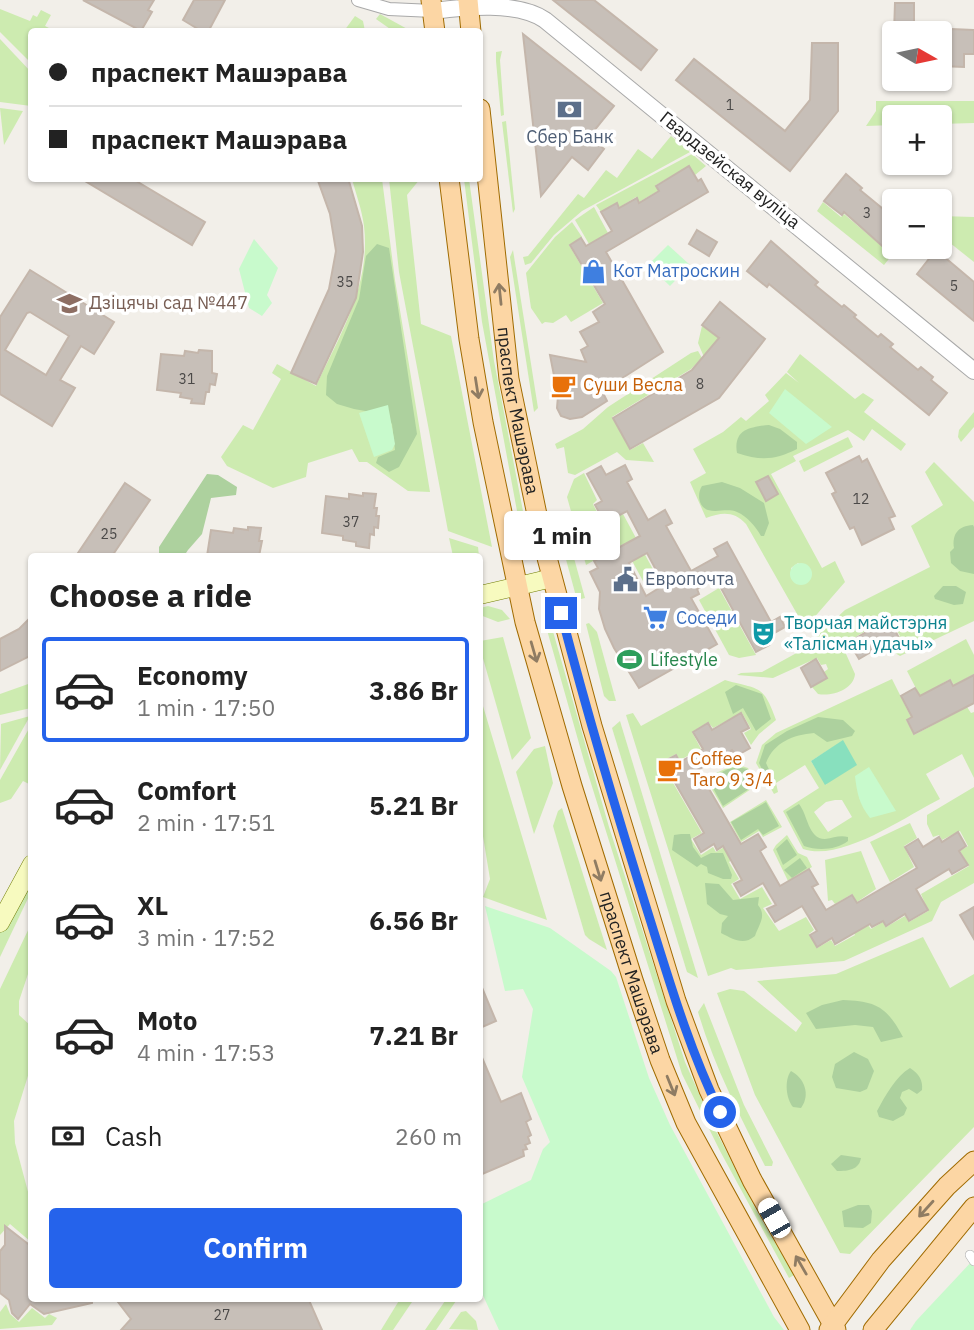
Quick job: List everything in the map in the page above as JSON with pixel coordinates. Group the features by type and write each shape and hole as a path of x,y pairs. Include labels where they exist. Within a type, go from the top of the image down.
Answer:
{"main road":[{"path":"468,3 471,28"},
{"path":"432,6 435,28"},
{"name":"праспект Машэрава","path":"483,136 509,379 552,578 631,857 676,1001 709,1090 752,1180 833,1328"},
{"name":"праспект Машэрава","path":"449,182 469,339 483,422 517,586 572,786 660,1060 686,1123 800,1330"},
{"path":"483,594 552,578"},
{"path":"0,923 28,871"},
{"path":"833,1328 881,1260 947,1186 974,1161"},
{"path":"873,1330 974,1207"}],"street":[{"path":"358,0 389,9 432,6"},
{"name":"Гвардзейская вуліца","path":"432,6 468,3 522,10 545,20 974,371"}],"green space":[{"path":"0,9 30,21 33,15 37,17 41,10 51,15 45,26 49,28 28,28 28,60 0,32"},
{"path":"380,14 406,28 389,28 376,19"},
{"path":"355,16 363,21 364,28 346,28"},
{"path":"0,39 28,69 28,106 0,102"},
{"path":"502,51 500,60 504,115 501,116 496,52"},
{"path":"876,101 974,101 974,123 952,124 952,105 882,105 882,125 866,126 876,111"},
{"path":"0,108 23,111 4,145"},
{"path":"506,121 515,209 513,213 502,122"},
{"path":"671,136 690,152 582,211 554,235 531,263 525,265 523,257 528,256 578,194 584,198 606,170 617,178 638,149 652,159"},
{"path":"692,154 706,166 695,175 689,166 656,185 658,191 639,202 636,197 620,207 616,203 601,212 596,205"},
{"path":"353,182 382,182 395,280 430,492 408,491 367,462 359,462 352,449 308,463 306,477 273,488 227,466 221,457 243,425 253,430 281,379 272,373 277,364 316,386 352,309 363,269 364,226"},
{"path":"389,182 418,182 407,195 421,324 451,336 492,547 448,531 399,272"},
{"path":"464,182 469,182 494,361 528,537 522,538 482,322"},
{"path":"823,202 841,217 844,214 882,246 882,259 889,259 884,265 817,211"},
{"path":"594,207 608,233 589,244 575,220"},
{"path":"952,216 974,217 974,262 952,245"},
{"path":"572,222 582,237 569,245 603,303 571,322 566,315 553,323 542,324 531,308 526,273 555,237"},
{"path":"254,239 278,268 267,295 272,303 262,316 249,308 239,269"},
{"path":"377,244 389,248 417,434 399,467 389,472 376,463 378,457 395,450 392,424 382,414 337,404 326,395 327,376 359,299 366,256"},
{"path":"668,245 690,265 670,286 648,265"},
{"path":"513,250 538,408 534,412 510,257"},
{"path":"729,309 736,316 704,357 698,343 702,326 711,332"},
{"path":"698,351 702,358 691,369 612,417 630,450 643,443 654,462 626,460 617,452 575,475 568,473 564,447 557,449 555,444 583,429 608,407"},
{"path":"800,354 855,399 863,393 874,400 864,412 906,444 901,451 872,429 864,441 848,430 793,456 796,461 771,474 822,568 835,561 845,582 805,628 746,524 728,514 706,518 690,482 706,473 693,449 723,432 741,417 746,421 769,401 765,395 786,373 799,383 787,372","holes":["768,476 778,494 766,501 756,482","798,563 811,572 811,578 797,584 791,578 791,568"]},
{"path":"785,389 832,427 806,444 769,413"},
{"path":"388,405 395,444 392,450 374,457 359,413"},
{"path":"974,412 974,427 961,442 958,437 959,430"},
{"path":"769,425 780,429 797,442 797,449 768,458 737,453 736,445 744,431"},
{"path":"848,437 853,447 804,472 799,461"},
{"path":"934,462 974,502 974,621 900,656 895,653 893,641 900,636 889,617 842,645 855,674 847,688 836,693 818,694 812,687 827,678 824,672 828,669 826,664 821,665 817,658 773,678 737,675 762,672 802,650 845,610 930,567 911,526 943,505 925,472"},
{"path":"584,473 597,500 593,504 603,524 623,514 656,575 644,583 623,544 586,565 567,497 574,479"},
{"path":"207,474 218,475 237,487 236,495 211,498 202,534 186,553 159,553 159,547"},
{"path":"722,482 740,488 764,503 769,523 764,536 737,512 711,511 702,506 699,496 702,486"},
{"path":"973,525 974,574 960,571 951,563 950,552 954,548 957,532 963,527"},
{"path":"449,538 478,547 479,553 452,553"},
{"path":"569,540 585,598 577,600 561,541"},
{"path":"801,563 809,566 812,574 809,582 801,585 793,582 790,574 793,566"},
{"path":"943,586 956,586 966,592 963,604 954,605 935,599 934,596"},
{"path":"719,588 756,655 739,658 729,655 699,600"},
{"path":"483,607 502,610 510,619 498,622 483,616"},
{"path":"550,621 609,827 685,1062 756,1210 794,1275 789,1278 720,1151 682,1074 584,761 545,623"},
{"path":"589,623 597,632 616,701 609,701 604,696 586,624"},
{"path":"503,637 531,738 512,760 483,658 483,640"},
{"path":"966,639 974,655 974,674 954,685 950,679 920,696 907,671"},
{"path":"892,679 911,717 906,720 914,735 967,707 971,713 974,712 974,778 962,754 926,774 940,799 854,844 819,851 803,849 783,811 819,788 805,765 776,783 778,792 774,794 756,763 762,745 776,733","holes":["843,741 826,785 811,761","842,800 852,817 828,832 814,812 826,802"]},
{"path":"725,680 759,690 776,720 759,734 751,745 744,733 751,729 742,713 713,728 708,722 692,732 701,749 680,760 676,754 661,762 702,833 691,839 701,855 713,847 716,852 724,847 739,879 731,884 740,899 762,887 772,904 763,908 779,931 806,917 814,930 809,934 817,948 831,940 835,946 855,935 852,930 866,922 871,929 883,922 886,927 905,916 909,922 928,911 921,894 969,866 960,851 968,846 960,831 942,840 939,835 933,837 927,824 927,815 974,787 974,883 941,902 932,921 844,961 736,970 731,968 708,976 626,715 633,713 641,726"},
{"path":"28,684 28,709 0,715 0,694"},
{"path":"736,685 762,694 771,719 756,731 743,708 733,714 725,692"},
{"path":"483,706 547,920 483,897 490,879 483,836"},
{"path":"28,717 0,770 1,724"},
{"path":"818,717 843,720 855,731 852,736 827,742 814,733 785,741 774,750 766,763 773,778 768,782 759,763 765,745 787,731"},
{"path":"620,721 698,978 687,972 612,728"},
{"path":"28,730 28,784 23,781 11,799 0,803 0,780"},
{"path":"843,740 857,765 825,785 811,761"},
{"path":"545,746 553,783 534,834 516,772 534,749"},
{"path":"736,764 748,768 757,785 723,808 705,778"},
{"path":"738,767 747,769 755,785 723,806 708,779"},
{"path":"869,767 896,811 870,818 866,813 859,798 855,776"},
{"path":"766,800 782,827 763,837 759,831 741,842 730,822"},
{"path":"766,802 779,826 763,835 758,829 741,840 731,822"},
{"path":"799,804 815,835 825,839 848,837 848,841 827,849 804,846 786,812"},
{"path":"562,808 607,950 585,935 553,826 558,811"},
{"path":"910,823 917,838 904,846 914,867 890,882 870,842"},
{"path":"690,834 693,847 701,858 711,853 723,853 732,875 731,879 708,873 707,867 701,864 697,867 672,850 674,835"},
{"path":"787,835 798,853 807,857 812,867 788,881 773,850"},
{"path":"787,839 797,855 783,865 776,849"},
{"path":"861,851 876,889 857,902 852,894 835,904 832,900 828,901 825,860"},
{"path":"800,858 807,868 792,878 784,870"},
{"path":"705,883 719,884 733,900 759,897 758,905 762,916 755,936 742,941 721,933 722,923 728,916 720,914 707,904"},
{"path":"28,888 28,898 0,957 0,933"},
{"path":"485,906 550,928 616,977 649,1078 670,1125 774,1317 784,1330 499,1330 483,1295 483,1204 531,1180 543,1149 550,1142 522,1077 533,1009 523,989 505,991"},
{"path":"28,930 28,974 19,1001 19,1015 28,1023 28,1076 14,1121 15,1143 28,1192 28,1239 10,1224 0,1235 0,989"},
{"path":"923,937 950,988 974,974 974,1127 850,1254 840,1253 755,1095 717,993 730,989 744,991 796,1032 802,1023 757,981 836,974"},
{"path":"843,1000 872,1004 886,1012 903,1037 881,1042 873,1027 855,1025 816,1029 806,1013 822,1005"},
{"path":"704,1003 744,1105 773,1162 772,1166 765,1166 720,1071 698,1012"},
{"path":"854,1052 868,1059 874,1071 867,1089 860,1092 836,1088 832,1077 835,1064"},
{"path":"910,1068 920,1078 922,1090 917,1094 909,1089 902,1092 900,1098 907,1108 904,1115 893,1121 879,1117 877,1111 887,1093"},
{"path":"791,1071 805,1087 801,1108 793,1107 787,1094 787,1079"},
{"path":"841,1155 861,1158 860,1162 849,1170 837,1171 831,1164"},
{"path":"858,1205 869,1205 872,1211 871,1223 863,1228 844,1227 842,1211"},
{"path":"974,1259 974,1330 910,1330 916,1321"},
{"path":"398,1302 412,1302 393,1330 381,1330"},
{"path":"444,1302 455,1302 436,1330 425,1330"},
{"path":"6,1304 10,1314 19,1322 32,1308 45,1318 49,1314 57,1318 52,1325 0,1329 0,1312"},
{"path":"466,1311 476,1321 478,1330 449,1329 461,1312"}],"building":[{"path":"83,0 154,0 148,10 152,12 143,28 135,28"},
{"path":"194,0 225,0 210,28 196,28 183,20"},
{"path":"553,0 594,0 657,50 641,70"},
{"path":"895,3 914,3 914,21 894,21"},
{"path":"952,29 974,30 974,54 964,54 964,67 952,66"},
{"name":"Сбер Банк","path":"523,34 614,106 589,137 604,149 588,170 572,157 541,196"},
{"path":"812,43 838,43 838,111 790,171 676,80 694,59 785,131 810,100"},
{"path":"689,166 708,192 606,252 663,352 602,391 607,401 582,417 570,419 561,416 557,408 558,396 550,355 586,362 581,350 588,346 580,332 599,322 593,312 605,304 570,245 581,238 586,246 612,231 601,212 617,203 619,208 637,198 639,203 659,191 656,186"},
{"path":"846,174 882,208 882,246 844,212 842,215 824,201"},
{"path":"87,182 138,182 205,222 192,245"},
{"path":"318,182 349,182 362,226 363,252 356,298 316,384 291,373 329,289 336,251 330,214"},
{"path":"697,230 717,242 709,256 689,244"},
{"path":"771,241 818,282 815,285 842,307 844,305 878,337 881,334 893,344 890,347 918,370 921,367 933,377 931,380 947,393 929,415 769,284 767,287 747,271"},
{"path":"929,259 947,259 974,282 974,321 917,274"},
{"path":"30,270 114,322 94,354 81,346 60,380 75,388 52,426 0,394 0,317","holes":["30,312 69,336 46,375 5,350"]},
{"path":"720,302 765,339 719,398 630,449 613,418 692,370 719,338 702,325"},
{"path":"199,350 212,351 212,373 217,374 215,385 210,384 209,392 206,392 204,404 191,403 192,399 180,397 181,393 157,390 161,354 184,356 185,351 198,353"},
{"path":"859,456 862,462 867,459 895,516 889,518 894,529 862,545 854,527 850,529 832,494 836,492 826,473"},
{"path":"625,465 632,479 627,482 648,520 665,510 672,523 666,526 691,571 718,556 714,549 727,542 771,622 780,617 785,627 765,638 769,645 756,652 716,579 697,589 699,594 691,598 717,644 639,688 605,629 599,609 600,592 590,572 598,568 594,561 640,536 627,511 605,523 595,505 602,501 587,474 601,466 606,475","holes":["647,553 664,585 646,596 629,563"]},
{"path":"768,476 778,494 766,501 756,482"},
{"path":"125,483 150,500 114,553 78,553"},
{"path":"363,493 376,494 374,508 377,508 376,516 379,516 378,528 374,527 374,535 370,534 369,548 343,540 343,536 322,533 326,496 349,499 349,494 363,496"},
{"path":"248,527 261,528 260,553 207,553 211,530 233,533 234,528 248,530"},
{"path":"889,619 898,636 859,659 849,642"},
{"path":"28,620 28,657 0,671 0,639 19,629"},
{"path":"816,659 827,678 811,687 801,668"},
{"path":"974,675 974,703 914,734 907,720 912,717 901,696 915,688 920,696 950,680 953,686"},
{"path":"741,713 749,728 741,732 750,748 736,756 732,750 698,770 741,844 758,834 766,847 760,851 780,886 809,869 818,884 812,887 826,910 852,895 857,903 917,868 905,847 918,839 923,847 939,837 942,842 958,832 966,846 959,851 968,865 952,874 949,869 916,889 928,910 909,921 905,914 886,926 883,921 872,927 870,924 835,944 832,938 817,947 810,935 817,931 802,906 775,922 767,909 776,905 763,883 741,896 734,884 742,880 723,846 717,850 714,844 701,852 694,839 704,833 663,762 676,755 680,762 703,749 693,732 708,723 712,730"},
{"path":"974,907 974,939 960,915"},
{"path":"483,990 496,1021 483,1027"},
{"path":"483,1060 501,1102 521,1093 531,1119 526,1122 531,1135 528,1137 530,1143 525,1145 527,1149 523,1150 524,1156 483,1174"},
{"path":"5,1226 28,1244 28,1302 92,1303 44,1314 30,1304 18,1319 12,1313 9,1300 0,1293 0,1251 5,1245"},
{"path":"118,1302 310,1302 322,1330 121,1330 131,1319"}],"place":[{"name":"Сбер Банк","path":"570,110"},
{"name":"Кот Матроскин","path":"593,271"},
{"name":"Дзіцячы сад №447","path":"69,303"},
{"name":"Суши Весла","path":"563,385"},
{"name":"Европочта","path":"625,579"},
{"name":"Соседи","path":"656,618"},
{"name":"Творчая майстэрня «Талісман удачы»","path":"764,633"},
{"name":"Lifestyle","path":"630,660"},
{"name":"Coffee Taro 9 3/4","path":"670,769"}],"route":[{"path":"561,613 592,726 676,1001 709,1090 720,1112"}]}
